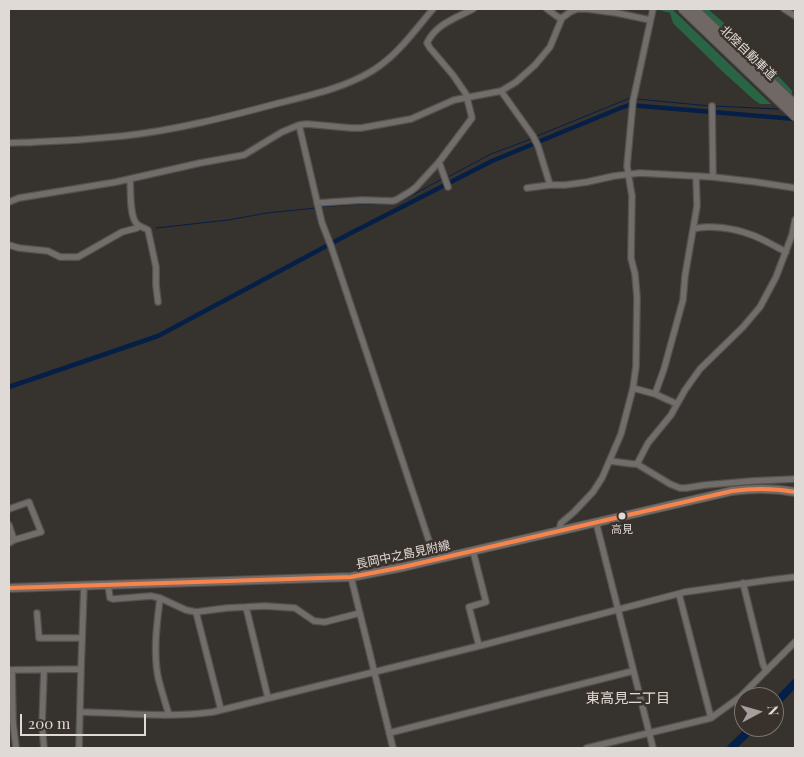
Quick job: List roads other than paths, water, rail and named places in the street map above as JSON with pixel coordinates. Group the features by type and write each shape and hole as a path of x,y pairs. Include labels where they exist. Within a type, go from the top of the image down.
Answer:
{"highway":[{"name":"北陸自動車道","path":"683,9 795,116"},
{"name":"北陸自動車道","path":"694,9 795,105"}],"main road":[{"name":"長岡中之島見附線","path":"9,588 352,577 732,491 757,488 795,492"}],"street":[{"path":"9,143 106,138 184,127 342,86 373,70 389,59 433,9"},
{"path":"317,203 396,200 411,191 439,162 472,118 467,98 453,74 427,43 435,31 442,25 473,9"},
{"path":"547,9 562,18"},
{"path":"9,202 19,198 130,179 244,155 299,124 361,128 411,119 450,101 500,92 516,82 536,65 550,46 562,18 577,9 617,13 650,20"},
{"path":"559,530 561,523 593,492 602,478 621,434 633,388 636,366 637,297 631,254 632,196 627,166 632,104 653,9"},
{"path":"784,9 795,16"},
{"path":"500,92 533,136 550,185"},
{"path":"712,106 713,177"},
{"path":"299,124 322,223 435,559"},
{"path":"439,162 448,187"},
{"path":"526,188 587,182 640,173 713,177 795,188"},
{"path":"655,394 683,300 685,276 697,206 696,176"},
{"path":"130,179 134,220 139,226 148,230 156,267 158,302"},
{"path":"637,464 648,443 671,415 700,369 743,327 760,307 771,289 786,252 795,220"},
{"path":"9,244 19,248 48,251 60,258 78,257 122,232 139,226"},
{"path":"694,229 705,227 733,230 749,234 786,252"},
{"path":"633,388 655,394 677,404"},
{"path":"610,461 637,464 675,487 680,488 744,481 795,480"},
{"path":"783,490 787,480"},
{"path":"9,509 29,502 41,532 12,542 9,525"},
{"path":"596,522 653,748"},
{"path":"473,551 486,602 469,607 479,646"},
{"path":"352,577 393,748"},
{"path":"80,712 169,715 220,710 679,594 795,578"},
{"path":"150,583 151,596"},
{"path":"743,584 766,671"},
{"path":"108,585 110,598 113,599 151,596 196,612 265,606 295,608 314,621 319,622 360,613"},
{"path":"79,748 84,586"},
{"path":"679,594 711,718"},
{"path":"160,598 156,653 158,676 169,715"},
{"path":"246,607 268,698"},
{"path":"196,612 220,710"},
{"path":"37,613 39,638 82,638"},
{"path":"587,748 711,718 740,696 795,642"},
{"path":"16,748 10,670 81,669"},
{"path":"44,670 42,725 44,748"},
{"path":"390,733 633,671"}],"waterway":[{"path":"537,136 630,98"},
{"path":"637,99 710,106"},
{"path":"9,387 158,336 349,234 492,161 629,105 795,119"},
{"path":"714,106 778,109"},
{"path":"446,178 491,154 531,139"},
{"path":"395,203 442,179"},
{"path":"320,207 391,204"},
{"path":"156,228 316,208"},
{"path":"784,695 795,683"},
{"path":"731,748 743,737"}],"place":[{"name":"高見","path":"622,516"}],"district":[{"name":"東高見二丁目","path":"628,699"}]}
